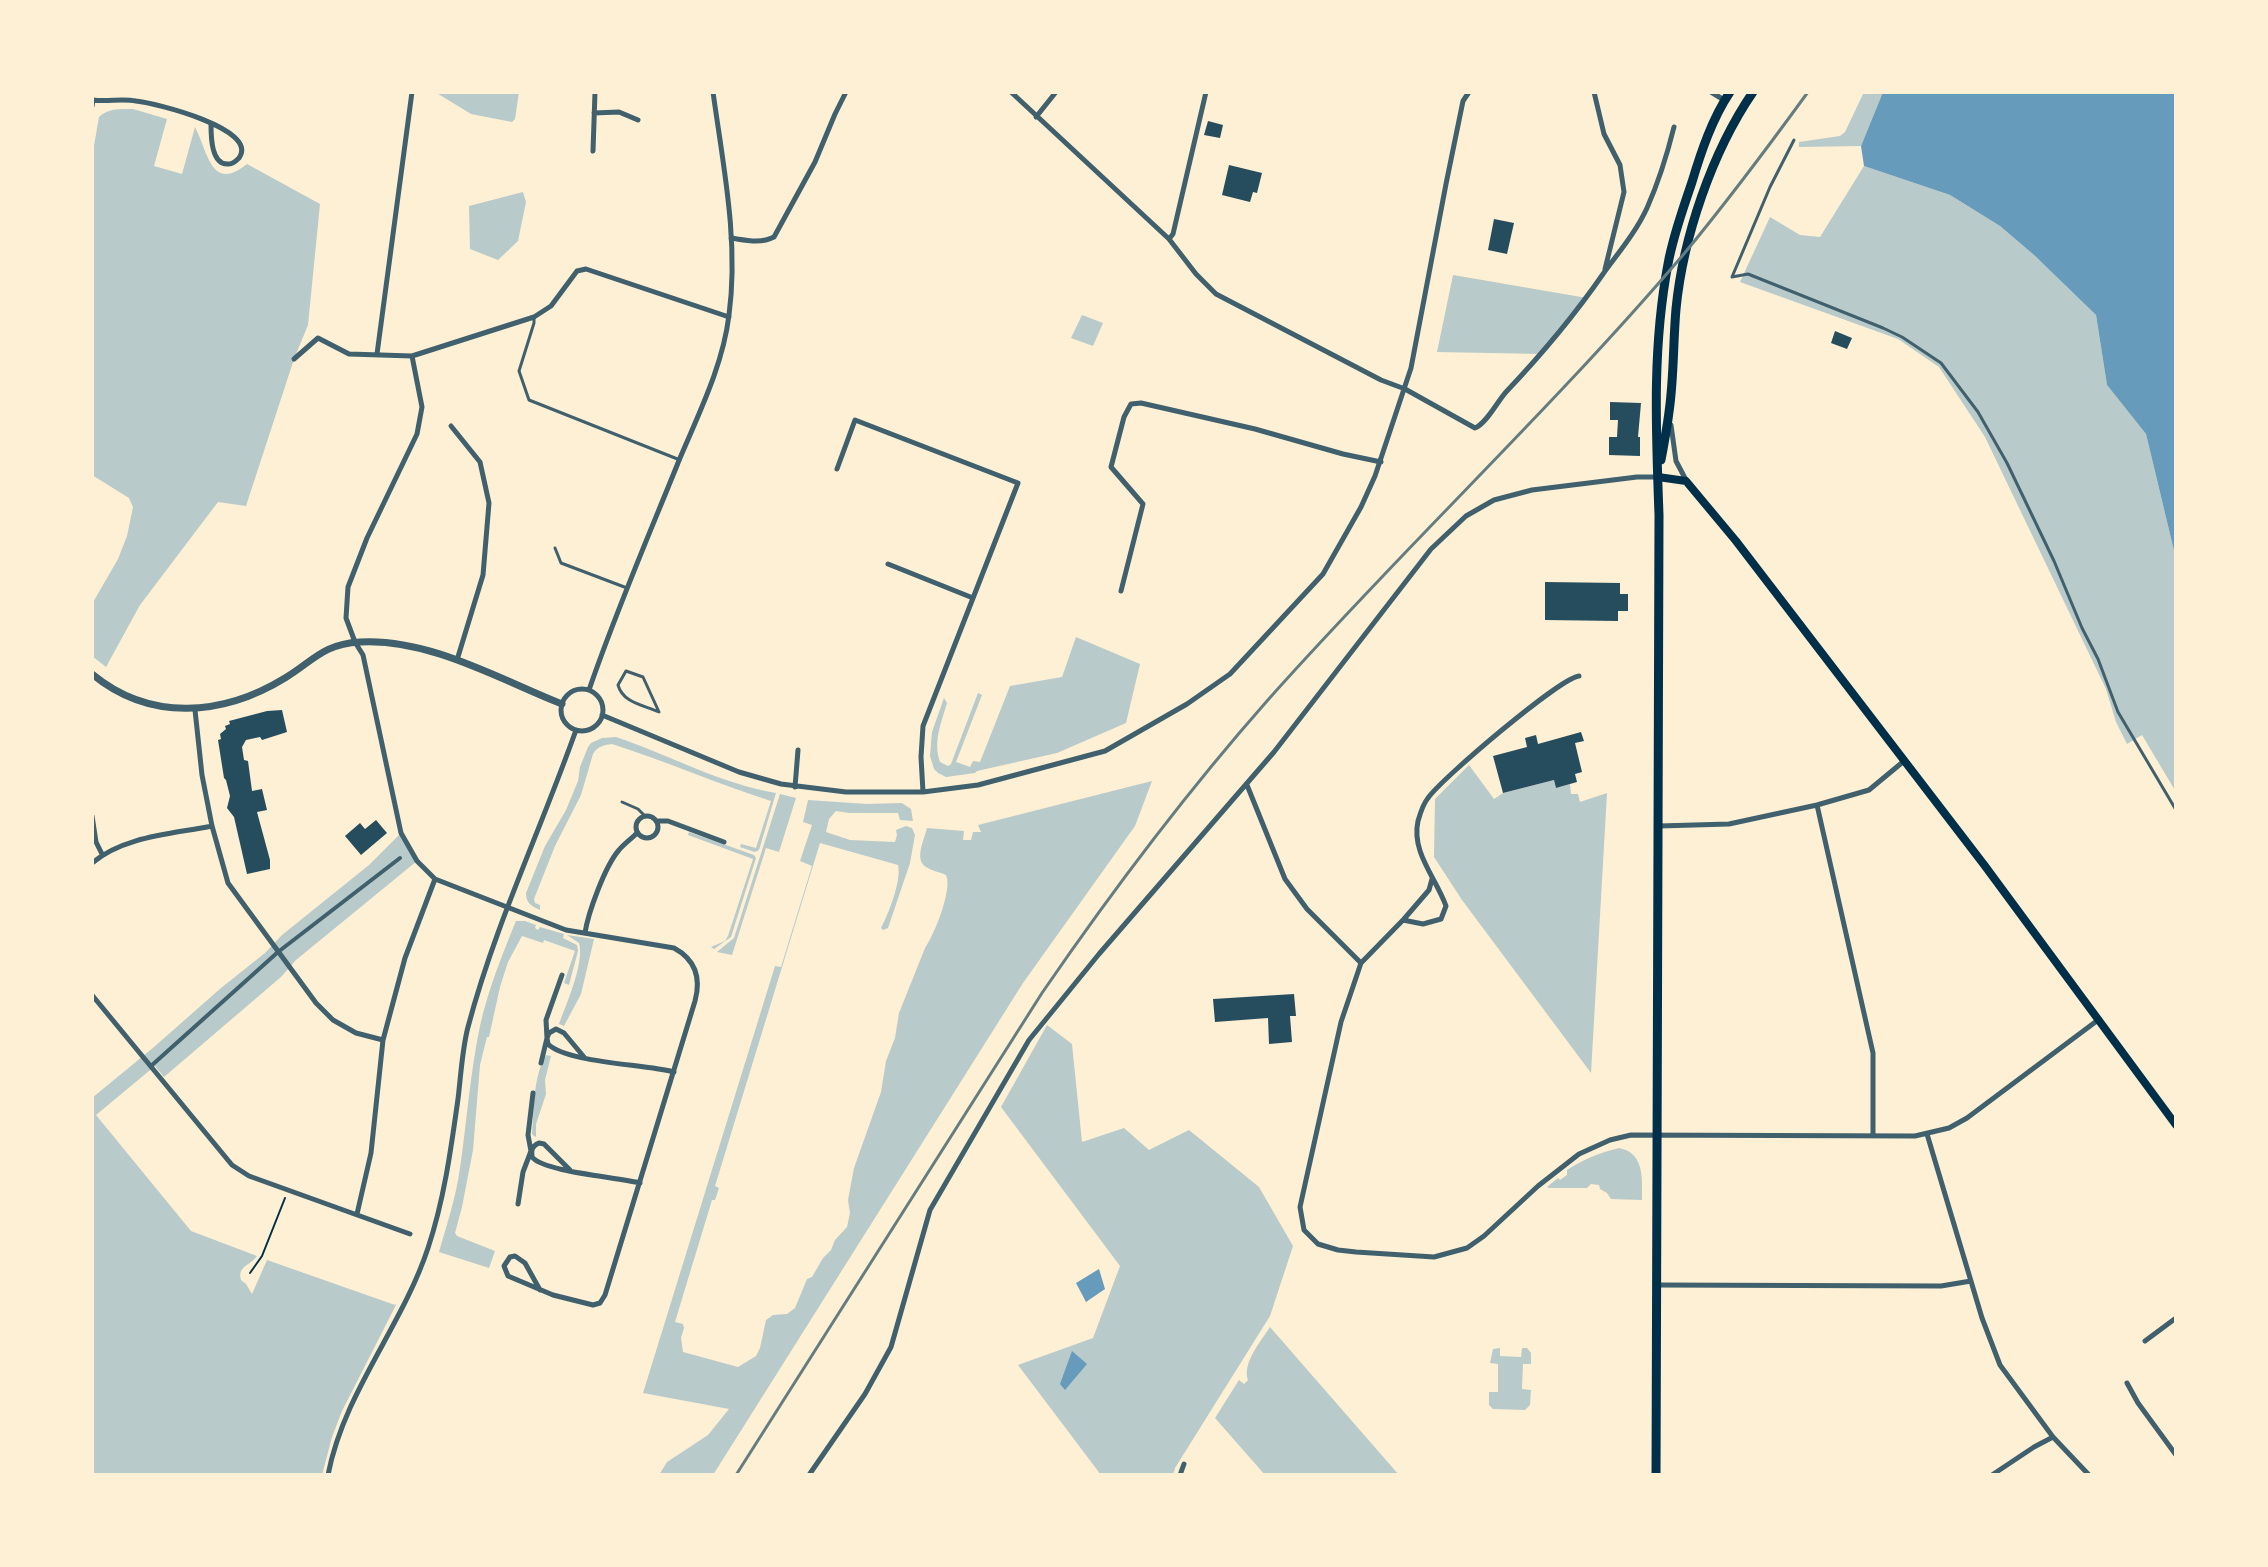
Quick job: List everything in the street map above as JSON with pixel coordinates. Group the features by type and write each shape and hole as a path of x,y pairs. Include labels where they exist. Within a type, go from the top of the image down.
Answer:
{"main road":[{"path":"1658,477 1670,411 1676,306 1691,235 1721,147 1753,92"},
{"path":"1656,1475 1659,826 1655,395 1660,309 1668,262 1700,156 1727,96 1741,109"},
{"path":"1658,477 1686,481 1736,541 1985,866 2176,1125"}],"street":[{"path":"377,354 412,92"},
{"path":"593,151 595,92"},
{"path":"589,690 705,397 729,317 731,238 713,92"},
{"path":"731,238 767,241 774,237 815,162 846,92"},
{"path":"1011,92 1169,239 1216,294 1381,380 1405,389 1475,428 1482,425 1494,405 1542,354 1626,244 1646,210 1665,162 1674,127"},
{"path":"1036,117 1056,92"},
{"path":"1169,239 1173,234 1206,92"},
{"path":"602,715 739,772 795,787 846,792 923,792 978,785 1105,751 1187,704 1230,674 1323,574 1361,507 1381,462 1411,368 1454,142 1463,101 1469,92"},
{"path":"1594,92 1604,134 1620,165 1624,192 1603,274"},
{"path":"1711,92 1727,96"},
{"path":"92,106 93,100 137,101 197,117 211,124 237,138 243,150 237,161 224,164 218,160 211,124"},
{"path":"594,113 619,112 638,120"},
{"path":"294,359 318,338 349,354 412,356 534,317 551,306 577,271 586,269 729,317"},
{"path":"412,356 422,407 417,434 367,538 348,587 346,618 363,655 401,833 417,861 435,879 557,928 667,946 681,952 696,971 698,990 600,1303 587,1304 540,1290 508,1276 504,1266 510,1257"},
{"path":"1121,591 1143,504 1111,467 1124,417 1135,402 1381,462"},
{"path":"1670,411 1676,461 1686,481"},
{"path":"837,469 855,420 1018,483 923,726 923,792"},
{"path":"451,426 480,462 489,503 483,575 456,661"},
{"path":"809,1475 865,1394 891,1347 930,1210 1029,1040 1099,954 1247,785 1431,549 1466,516 1494,500 1532,490 1658,477"},
{"path":"888,564 973,598"},
{"path":"92,674 109,687 140,702 195,710 256,693 333,647 355,642 401,643 456,661 562,704"},
{"path":"1403,920 1423,924 1441,919 1446,906 1417,840 1418,821 1426,800 1447,776 1549,693 1571,677 1579,676"},
{"path":"576,690 589,690 601,700 602,715 597,725 576,730 561,715 562,704 576,690"},
{"path":"195,710 200,761 212,826 228,883 316,1003 333,1020 356,1033 383,1040"},
{"path":"328,1475 347,1413 405,1302 427,1249 439,1211 467,1032 484,970 576,730"},
{"path":"795,787 798,750"},
{"path":"1659,826 1729,824 1817,805 1869,790 1904,760"},
{"path":"1247,785 1285,879 1307,909 1361,963"},
{"path":"1817,805 1873,1053 1873,1135"},
{"path":"92,816 96,842 102,854"},
{"path":"645,816 652,816 657,821 658,828 653,837 643,837 637,833 636,822 645,816"},
{"path":"657,821 668,821 724,842"},
{"path":"92,863 119,845 212,826"},
{"path":"585,933 588,917 612,861 637,833"},
{"path":"151,1066 278,952 400,858"},
{"path":"1432,878 1429,890 1361,963 1341,1022 1300,1207 1304,1230 1318,1244 1338,1250 1434,1257 1467,1248 1560,1166 1610,1140 1631,1135 1927,1134 1949,1128 1967,1118 2098,1020"},
{"path":"357,1214 371,1153 383,1040 405,958 435,879"},
{"path":"562,975 546,1020 548,1044 555,1050 584,1057 674,1072"},
{"path":"92,995 232,1165 249,1176 410,1234"},
{"path":"541,1063 552,1030 560,1031 584,1057"},
{"path":"533,1093 528,1135 535,1162 640,1183"},
{"path":"1927,1134 2000,1365 2053,1437 2089,1475"},
{"path":"518,1204 523,1172 534,1146 544,1144 570,1170"},
{"path":"507,1248 510,1257"},
{"path":"510,1257 515,1256 525,1263 540,1290"},
{"path":"1657,1285 1941,1286 1971,1281"},
{"path":"2145,1341 2176,1318"},
{"path":"2127,1383 2176,1455"},
{"path":"1992,1475 2053,1437"},
{"path":"1180,1475 1184,1464"}],"lane":[{"path":"1794,140 1770,187 1732,277 1748,274 1883,328 1941,363 1978,412 2007,463 2098,659 2118,712 2176,810"},
{"path":"534,317 519,371 529,400 680,460"},
{"path":"555,548 561,563 627,588"},
{"path":"624,672 643,677 659,712 625,699 618,685 624,672"},
{"path":"622,802 645,816"}],"path":[{"path":"250,1273 262,1256 288,1190"}],"shaded area":[{"path":"435,92 519,92 515,119 512,122 471,114"},
{"path":"1864,92 1883,92 1861,146 1799,147 1799,142 1840,136 1845,132"},
{"path":"119,109 133,109 167,119 154,166 182,174 195,127 212,166 218,172 235,172 247,164 320,204 308,325 246,506 218,502 140,605 106,667 92,656 92,604 118,559 133,507 129,498 92,475 92,157 99,117"},
{"path":"1864,166 1950,195 2000,226 2096,315 2107,385 2146,434 2176,559 2176,792 2142,735 2127,744 2116,722 2106,689 1985,437 1939,367 1898,339 1740,282 1770,217 1800,235 1820,237"},
{"path":"523,192 526,202 518,241 498,260 470,249 469,206"},
{"path":"1453,275 1587,298 1542,354 1437,352"},
{"path":"1082,315 1103,323 1093,346 1071,338"},
{"path":"1076,637 1140,664 1126,723 1057,753 975,773 946,777 934,769 930,756 932,732 944,698 947,703 937,747 940,762 948,766 978,693 982,695 956,762 970,767 973,761 980,762 1010,686 1062,677"},
{"path":"616,737 714,776 776,793 759,850 755,852 740,847 741,844 756,848 771,801 612,744 604,745 593,754 581,795 555,846 534,899 540,910 530,904 526,893 545,846 566,810 588,747 602,738"},
{"path":"1469,765 1494,799 1503,793 1554,780 1556,788 1570,784 1571,794 1578,794 1580,802 1607,793 1591,1073 1462,900 1434,857 1435,799"},
{"path":"1152,781 1135,826 1023,983 713,1475 659,1475 667,1462 708,1435 729,1409 643,1393 775,966 781,967 812,866 800,861 812,825 803,822 808,800 902,803 911,809 913,821 900,820 898,813 836,811 829,819 826,832 850,840 895,842 896,830 906,826 912,828 915,835 910,863 888,928 883,930 881,928 896,888 898,865 820,843 715,1186 719,1188 715,1200 712,1200 675,1322 683,1324 683,1352 738,1367 756,1356 766,1320 773,1315 787,1314 795,1308 807,1279 812,1277 847,1227 854,1168 881,1092 899,1013 945,901 946,875 926,867 921,860 927,828 964,831 963,840 971,840 973,832 981,832 978,825"},
{"path":"780,794 796,798 779,852 766,848 732,955 717,952 734,938"},
{"path":"689,832 756,858 731,937 714,949 711,947 725,941 728,936 753,859 688,835"},
{"path":"401,833 417,861 296,960 281,977 164,1077 155,1066 96,1115 191,1231 257,1256 242,1269 240,1275 252,1294 267,1260 395,1305 397,1303 342,1411 322,1475 92,1475 92,1098 265,953 282,935 369,865"},
{"path":"516,921 536,925 538,930 540,927 564,934 563,938 577,945 578,951 569,985 564,983 575,951 522,936 508,962 500,987 480,1065 473,1150 455,1233 495,1251 489,1268 439,1252 458,1179 480,1026 491,986"},
{"path":"567,935 594,939 581,994 564,1026 559,1024 574,984 580,951 579,943"},
{"path":"1047,1025 1072,1044 1082,1142 1124,1128 1149,1150 1189,1130 1259,1187 1293,1246 1270,1316 1173,1475 1101,1475 1018,1365 1093,1338 1120,1266 1001,1107"},
{"path":"546,1055 551,1056 536,1137 532,1134 535,1093"},
{"path":"1619,1148 1634,1155 1638,1161 1642,1176 1642,1200 1611,1199 1599,1185 1591,1184 1587,1188 1547,1187 1579,1163"},
{"path":"1270,1327 1399,1475 1265,1475 1215,1418 1239,1380 1244,1384 1248,1380 1250,1359"},
{"path":"1500,1348 1500,1356 1521,1357 1522,1348 1527,1348 1531,1353 1531,1364 1523,1364 1522,1389 1531,1390 1530,1405 1525,1410 1493,1409 1489,1405 1489,1392 1498,1392 1498,1364 1490,1363 1493,1349"}],"water":[{"path":"1883,92 2176,92 2176,559 2146,434 2107,385 2096,315 2000,226 1950,195 1864,166 1861,146"},
{"path":"1099,1269 1105,1289 1086,1302 1076,1283"},
{"path":"1072,1351 1087,1364 1065,1390 1060,1384"}],"building":[{"path":"1208,121 1223,125 1220,138 1204,135"},
{"path":"1229,165 1262,173 1257,193 1253,192 1250,202 1222,195"},
{"path":"1494,219 1514,223 1507,254 1488,250"},
{"path":"1835,331 1852,338 1847,349 1831,343"},
{"path":"1610,402 1641,403 1640,456 1609,455 1609,437 1617,437 1618,420 1610,420"},
{"path":"1545,582 1620,583 1620,594 1628,594 1628,611 1618,611 1618,621 1545,620"},
{"path":"282,710 287,732 262,740 260,737 246,740 242,747 244,760 248,761 252,791 262,789 267,810 257,812 270,860 270,869 247,874 234,817 227,808 230,796 218,740 229,721"},
{"path":"1581,732 1584,741 1575,743 1582,772 1575,774 1577,782 1556,788 1554,780 1503,793 1493,756 1527,747 1525,738 1536,735 1538,744"},
{"path":"376,820 387,833 361,855 345,836 360,823 365,829"},
{"path":"1294,994 1296,1016 1290,1016 1292,1042 1269,1044 1268,1018 1215,1022 1213,999"}],"railway":[{"path":"736,1475 1042,993 1150,844 1267,701 1529,424 1683,255 1808,92"}]}
